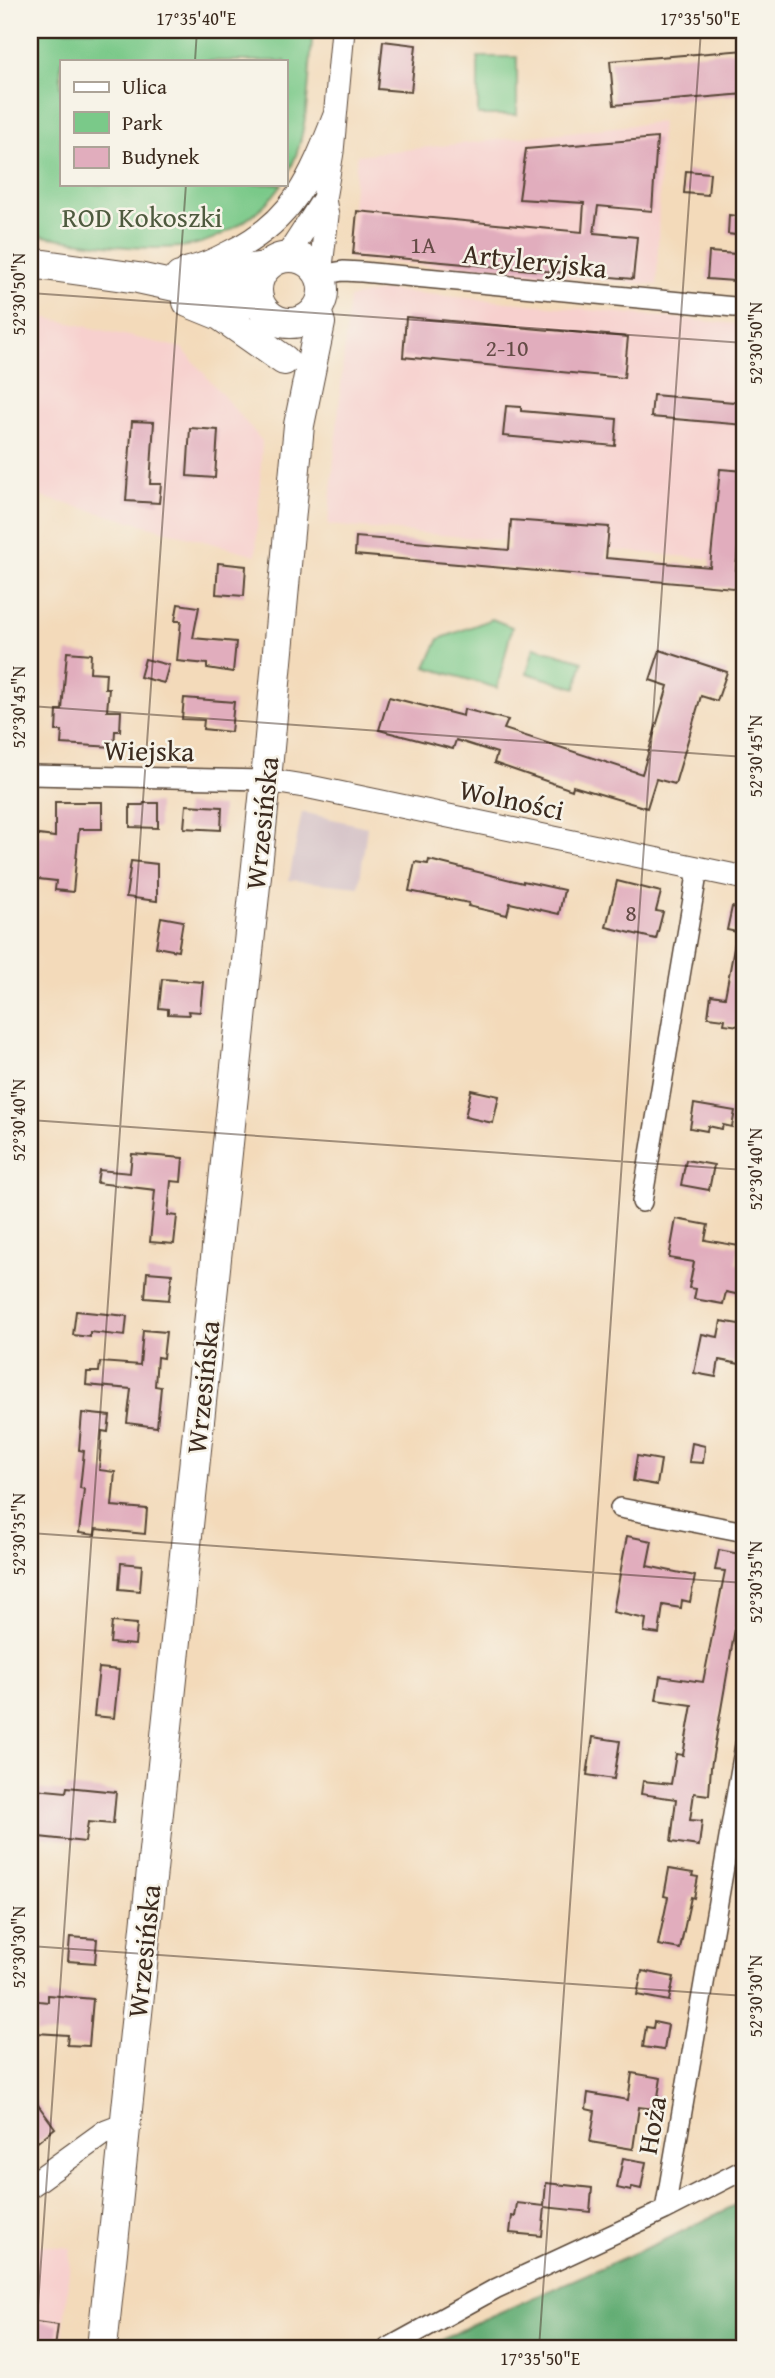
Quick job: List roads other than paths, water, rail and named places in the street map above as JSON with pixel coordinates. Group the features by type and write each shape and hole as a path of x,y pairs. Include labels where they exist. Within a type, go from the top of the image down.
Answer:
{"main road":[{"path":"138,278 203,276 276,262 306,261 320,275 323,290 316,311 307,319 297,323 275,321 263,309 256,289 276,262"},
{"path":"30,263 138,278 263,309"},
{"path":"138,278 175,298 220,315 284,359"},
{"name":"Wrzesińska","path":"263,309 284,359 299,425"},
{"name":"Wrzesińska","path":"102,2348 266,780 299,425 320,323 316,311"}],"street":[{"path":"320,275 327,216 324,199 332,152 343,30"},
{"path":"138,278 198,267 250,243 276,221 303,189 335,115"},
{"path":"276,262 297,245 324,199"},
{"name":"Artyleryjska","path":"320,275 343,271 362,272 745,308"},
{"name":"Wiejska","path":"30,775 266,780"},
{"name":"Wolności","path":"266,780 745,878"},
{"path":"642,1202 698,869"},
{"path":"621,1508 745,1532"},
{"name":"Hoża","path":"665,2210 745,1745"},
{"path":"30,2186 106,2131 125,2128"},
{"path":"388,2348 495,2289 665,2210 745,2169"}],"park label":[{"name":"ROD Kokoszki","path":"142,216"}]}
